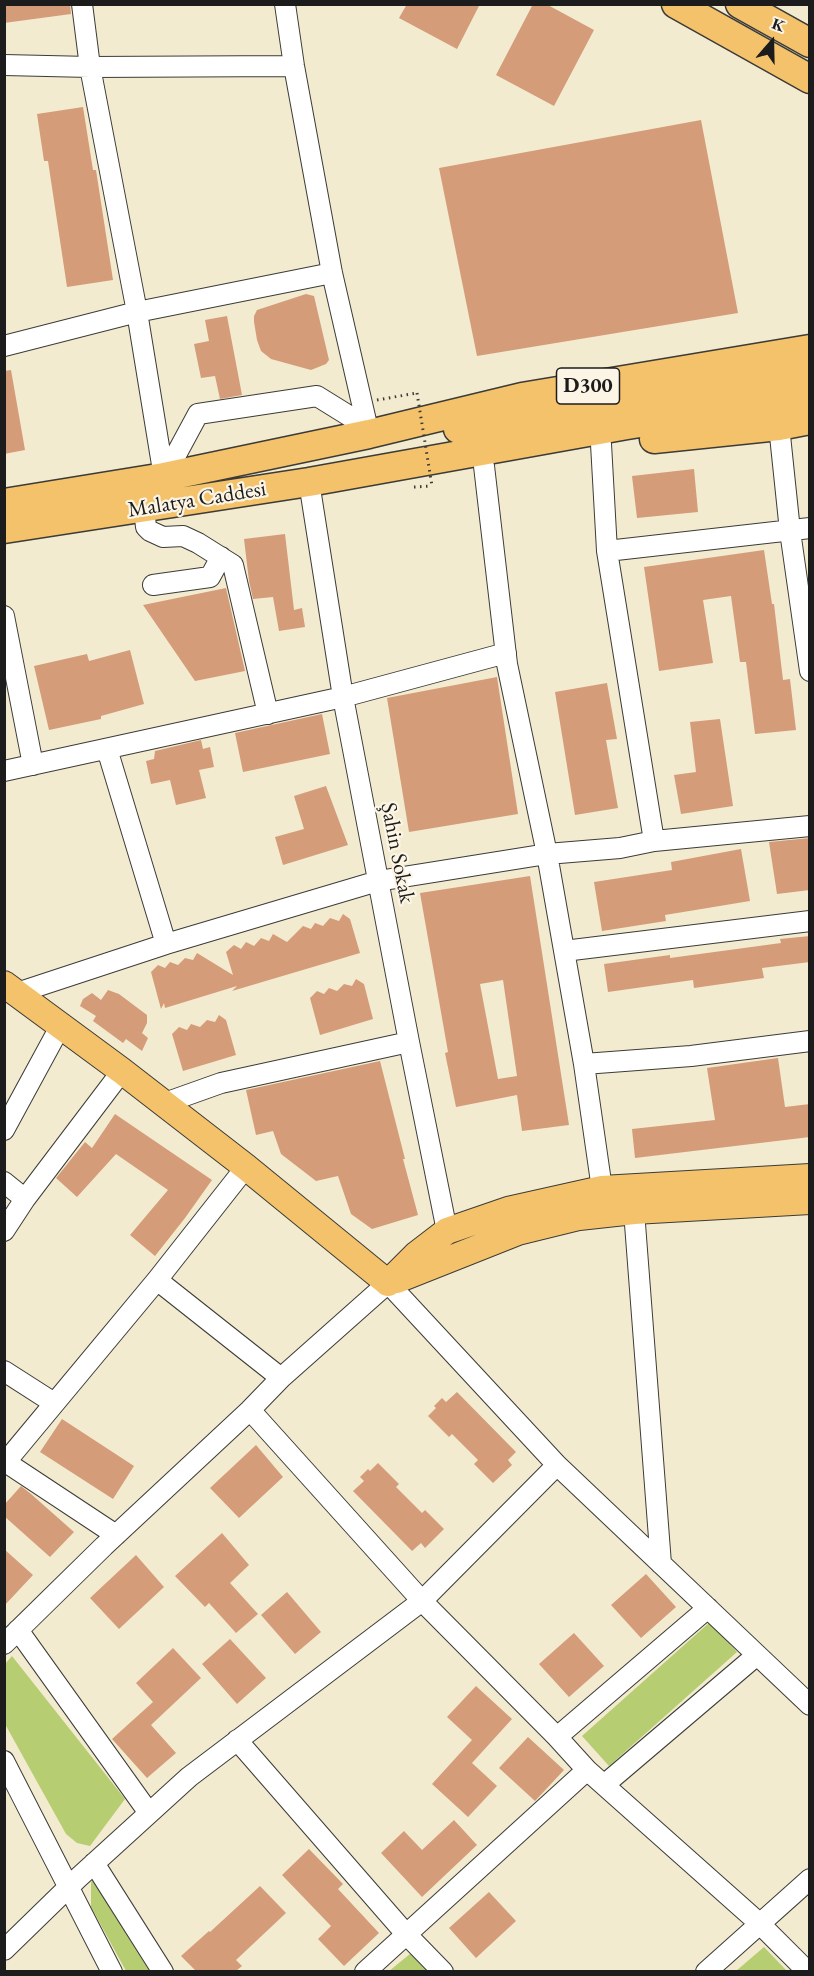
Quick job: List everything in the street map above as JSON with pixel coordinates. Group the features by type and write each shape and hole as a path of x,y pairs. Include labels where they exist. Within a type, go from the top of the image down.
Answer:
{"highway":[{"path":"676,4 810,79"},
{"path":"740,4 810,43"},
{"name":"D300","path":"368,431 522,397 810,349"},
{"path":"368,431 469,428 810,375"},
{"path":"390,468 627,425 810,396"},
{"path":"390,468 484,466 601,444 779,426 810,420"},
{"name":"Malatya Caddesi","path":"4,503 164,477 368,431"},
{"name":"Malatya Caddesi","path":"4,529 390,468"}],"main road":[{"path":"11,988 246,1167 388,1283"},
{"path":"388,1283 417,1254 447,1231 508,1210 602,1189 810,1177"},
{"path":"388,1283 518,1232 579,1217 634,1211 810,1201"}],"street":[{"path":"82,4 90,67 137,312 164,477"},
{"path":"285,4 294,66 332,273 368,431"},
{"path":"4,66 294,66"},
{"path":"4,346 137,312 332,273"},
{"path":"164,477 198,414 316,396 368,431"},
{"path":"779,426 800,529 810,671"},
{"path":"601,444 607,552 654,841"},
{"path":"484,466 506,653 547,854 584,1064 602,1189"},
{"name":"Şahin Sokak","path":"309,482 343,697 447,1231"},
{"path":"144,508 146,527 150,531 163,537 183,536 233,565 268,714"},
{"path":"607,552 800,529"},
{"path":"153,585 210,577 221,557"},
{"path":"5,625 33,765"},
{"path":"4,771 343,697 506,653"},
{"path":"107,749 166,944"},
{"path":"11,988 378,880 547,854 810,826"},
{"path":"564,951 810,921"},
{"path":"4,1130 61,1025"},
{"path":"584,1064 691,1056 810,1041"},
{"path":"162,1104 221,1083 409,1042"},
{"path":"4,1231 122,1071"},
{"path":"116,1535 5,1462 157,1280 246,1167"},
{"path":"4,1182 26,1199"},
{"path":"634,1211 661,1563"},
{"path":"157,1280 281,1378"},
{"path":"149,1813 11,1637 281,1378 388,1283 557,1465 809,1704"},
{"path":"4,1371 54,1402"},
{"path":"250,1410 422,1601 587,1770 759,1923 808,1971"},
{"path":"4,1950 94,1863 189,1777 422,1601 557,1465"},
{"path":"557,1737 708,1608"},
{"path":"604,1785 757,1655"},
{"path":"237,1740 406,1934 443,1971"},
{"path":"4,1761 112,1971"},
{"path":"365,1971 587,1770"},
{"path":"94,1863 163,1971"},
{"path":"706,1971 810,1879"}],"path":[{"path":"360,403 417,393 432,486"}],"green space":[{"path":"710,1622 737,1652 609,1766 582,1736"},
{"path":"12,1656 125,1799 90,1846 77,1843 66,1834 5,1724 5,1664"},
{"path":"95,1879 154,1971 126,1971 91,1907 91,1882"},
{"path":"764,1947 787,1971 736,1971"},
{"path":"411,1953 428,1971 388,1972"}],"building":[{"path":"4,4 70,4 71,14 4,23"},
{"path":"407,4 480,4 457,49 399,18"},
{"path":"533,4 546,4 594,30 554,106 496,75"},
{"path":"83,107 93,170 96,170 113,280 67,287 48,161 44,161 37,114"},
{"path":"701,120 738,313 477,356 439,168"},
{"path":"306,294 314,296 329,360 326,364 311,370 271,359 261,351 254,322 257,310"},
{"path":"227,316 242,395 220,399 215,376 201,378 194,344 209,341 205,320"},
{"path":"11,370 25,450 4,454 4,371"},
{"path":"694,469 698,512 637,518 632,476"},
{"path":"285,534 294,610 302,608 305,627 279,631 273,597 253,599 244,539"},
{"path":"764,550 772,604 774,604 783,680 790,679 796,730 755,734 746,662 740,662 731,596 703,600 713,663 659,671 644,567"},
{"path":"226,588 245,671 195,681 143,605"},
{"path":"130,650 144,704 101,716 101,719 49,730 34,666 87,654 89,661"},
{"path":"497,677 518,814 409,832 387,698"},
{"path":"607,683 617,739 606,740 618,808 575,815 555,692"},
{"path":"322,714 330,754 243,772 235,733"},
{"path":"720,719 733,806 681,814 674,775 696,772 690,722"},
{"path":"201,740 203,749 210,747 214,767 199,770 206,798 176,805 170,780 151,784 146,761 154,759 155,751"},
{"path":"326,786 348,845 283,865 275,837 304,829 294,796"},
{"path":"810,838 810,890 777,894 769,842"},
{"path":"741,849 750,901 665,915 666,921 602,931 594,882 672,870 671,862"},
{"path":"530,876 569,1125 522,1131 517,1095 456,1107 445,1053 448,1052 420,893","holes":["503,980 517,1076 498,1079 480,984"]},
{"path":"343,914 350,919 360,953 232,991 237,986 165,1008 164,1003 161,1009 151,972 158,965 165,968 170,962 178,965 185,958 193,960 197,953 233,975 226,952 234,945 241,949 246,942 254,946 261,938 269,941 273,934 287,942 303,926 311,929 315,923 323,926 330,918 339,921"},
{"path":"810,936 810,962 762,968 764,978 694,988 693,980 608,992 604,964 670,955 670,958 781,943 780,939"},
{"path":"356,979 364,984 373,1019 320,1035 310,998 317,991 324,994 329,988 337,991 344,984 352,986"},
{"path":"108,990 119,994 147,1015 147,1023 142,1033 148,1038 142,1051 126,1039 123,1043 93,1021 96,1016 80,1006 83,999 92,993 101,1000"},
{"path":"219,1015 226,1020 236,1055 183,1071 172,1034 179,1027 187,1030 191,1024 200,1027 207,1020 215,1022"},
{"path":"778,1058 785,1107 810,1104 810,1137 635,1158 632,1129 715,1120 707,1068"},
{"path":"380,1061 418,1215 372,1229 351,1214 338,1176 316,1181 281,1154 273,1131 256,1135 246,1090"},
{"path":"115,1114 212,1180 155,1256 130,1235 168,1190 116,1154 77,1197 56,1178 85,1142 92,1148"},
{"path":"457,1392 516,1452 508,1460 512,1465 493,1483 474,1464 478,1460 452,1434 449,1437 428,1416 442,1398 446,1402"},
{"path":"62,1419 134,1466 113,1499 40,1452"},
{"path":"256,1445 283,1477 239,1518 210,1488"},
{"path":"378,1463 399,1484 396,1487 422,1513 425,1510 444,1529 425,1548 421,1543 412,1551 353,1491 364,1481 360,1477"},
{"path":"21,1486 74,1532 50,1557 4,1516 4,1505"},
{"path":"222,1533 249,1565 230,1583 258,1614 236,1633 209,1603 205,1607 175,1576"},
{"path":"4,1549 33,1575 4,1606"},
{"path":"136,1555 164,1587 119,1629 90,1598"},
{"path":"646,1574 676,1607 641,1638 611,1605"},
{"path":"287,1592 321,1632 295,1654 261,1615"},
{"path":"574,1633 604,1666 569,1697 539,1664"},
{"path":"230,1639 266,1678 237,1704 202,1664"},
{"path":"173,1648 201,1678 151,1725 176,1753 147,1778 112,1739 153,1702 136,1683"},
{"path":"476,1686 512,1719 472,1763 497,1786 468,1817 432,1784 472,1740 447,1717"},
{"path":"528,1737 564,1770 535,1801 499,1768"},
{"path":"454,1820 477,1845 422,1897 381,1853 404,1831 422,1850"},
{"path":"309,1849 343,1884 338,1889 379,1933 344,1966 318,1939 331,1926 282,1875"},
{"path":"260,1886 286,1913 236,1960 242,1966 236,1971 196,1971 181,1956"},
{"path":"489,1892 516,1921 476,1958 449,1928"}]}
